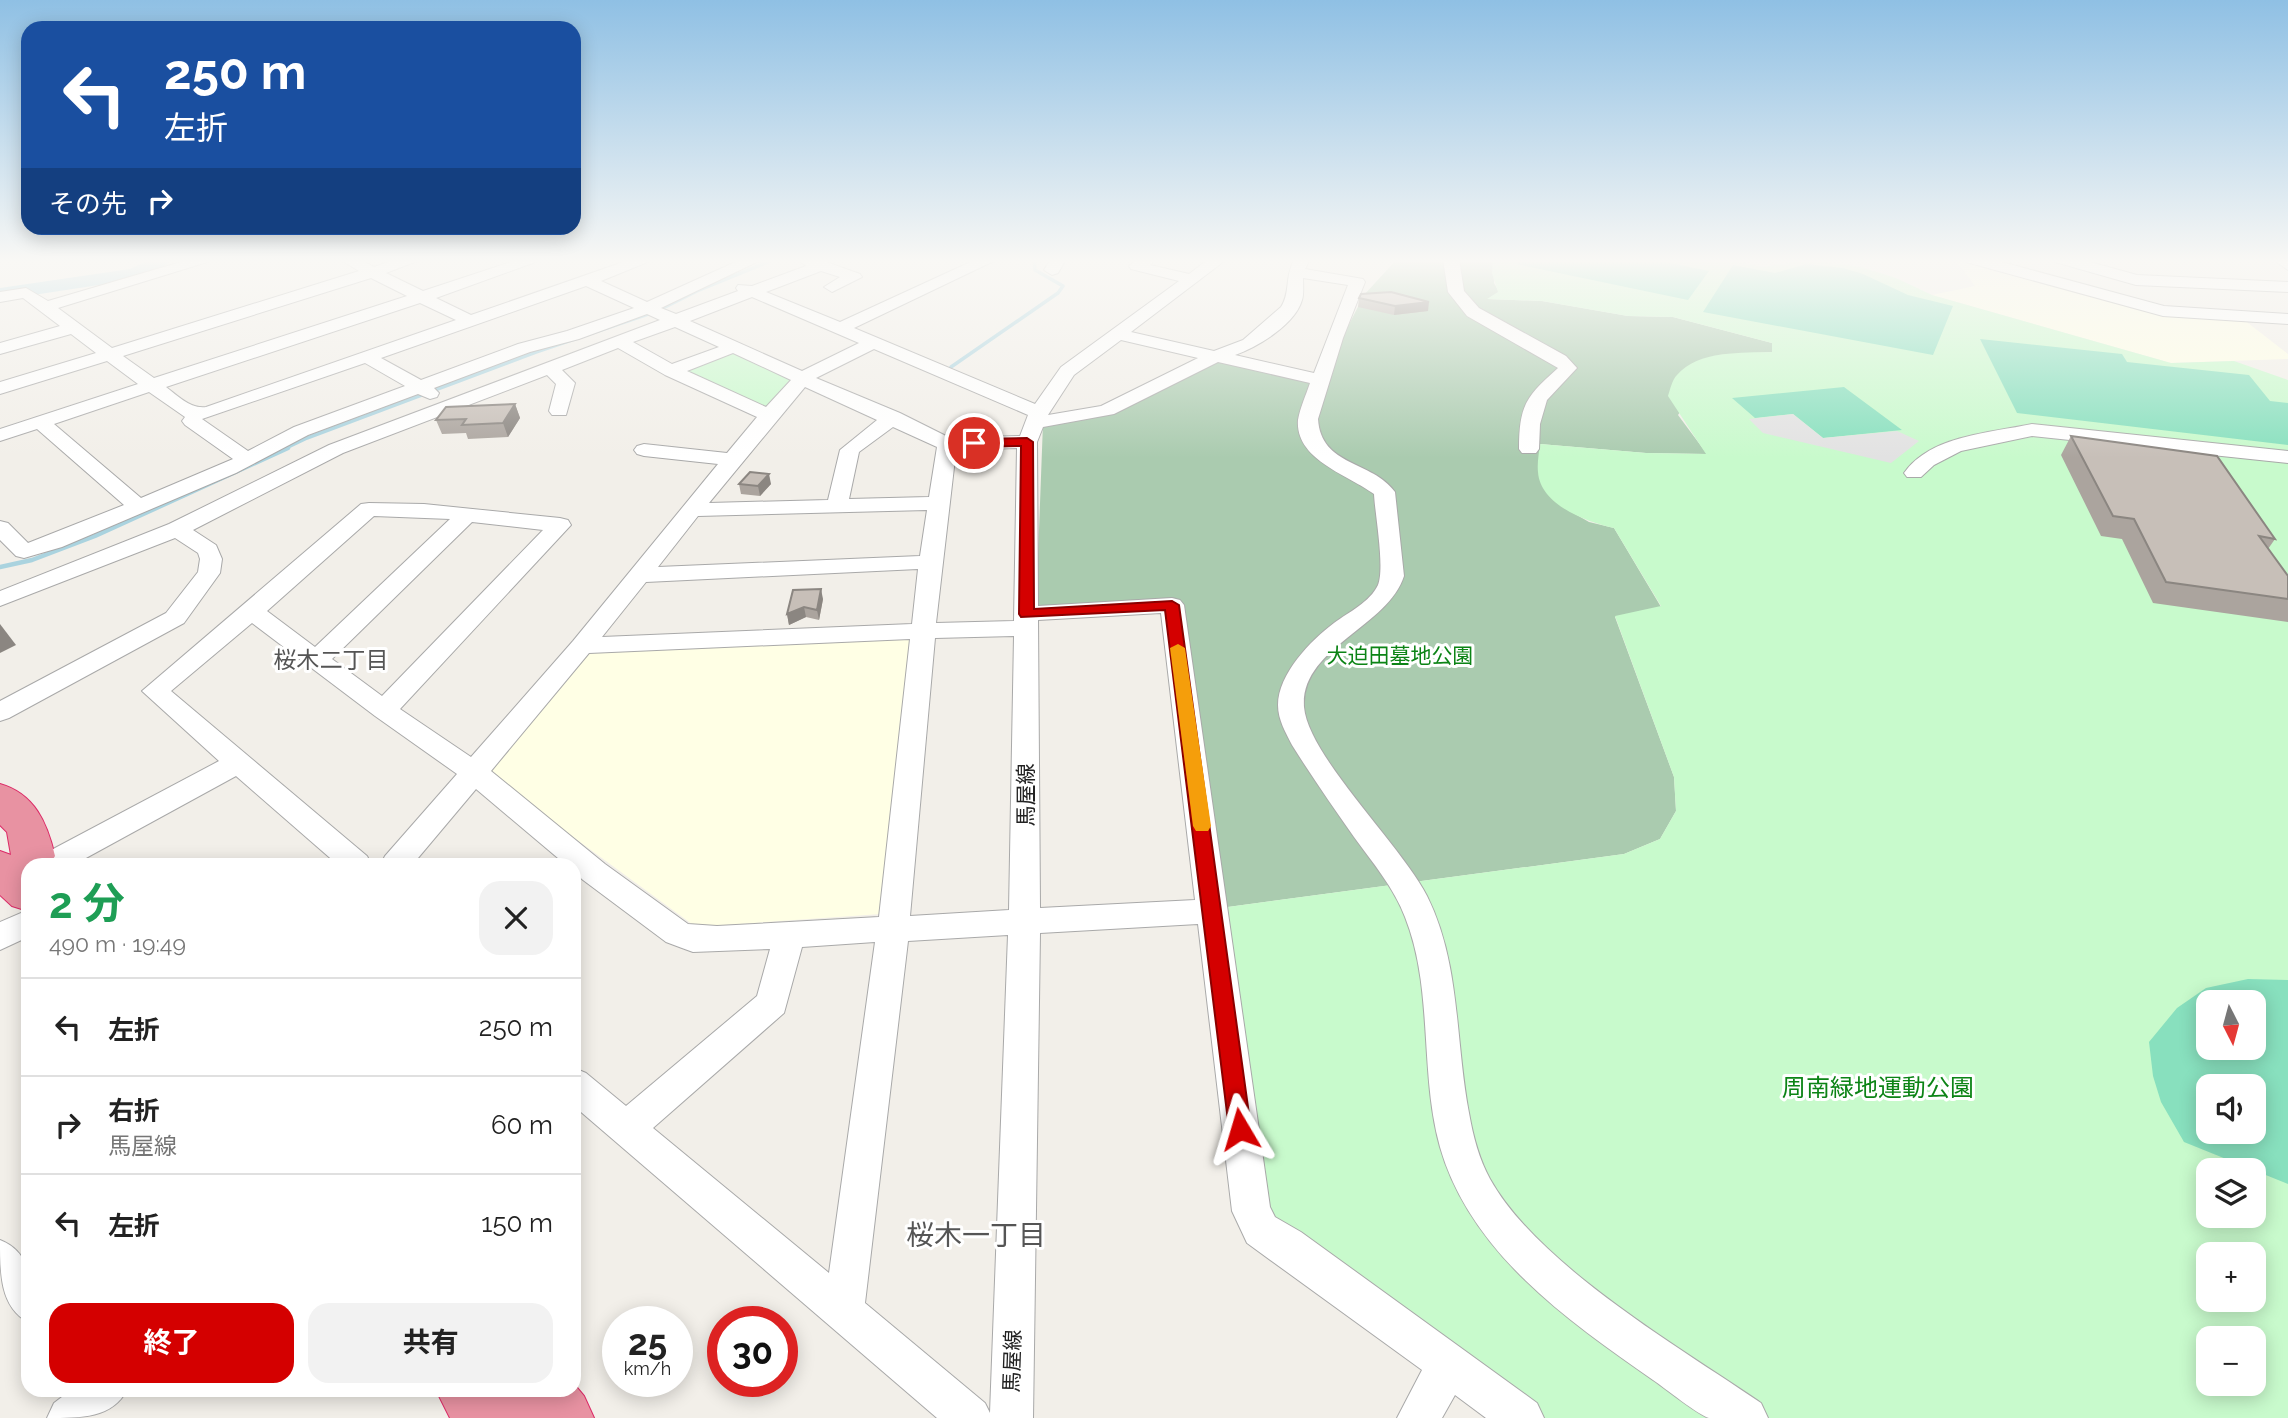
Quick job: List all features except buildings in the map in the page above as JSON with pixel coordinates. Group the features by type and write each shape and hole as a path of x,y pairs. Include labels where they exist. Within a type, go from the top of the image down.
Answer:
{"highway":[{"path":"0,799 27,827 24,858"},
{"path":"0,828 21,866"},
{"path":"474,1397 493,1418"},
{"path":"543,1397 562,1418"}],"street":[{"path":"68,325 149,386 195,414 209,412 458,325"},
{"path":"0,388 203,325"},
{"path":"0,435 336,325"},
{"path":"0,557 24,551 138,506 247,459 301,431 524,348 601,325"},
{"path":"0,599 177,529 336,449 658,325"},
{"path":"687,325 947,444 1107,410 1216,356 1249,344 1273,325"},
{"path":"836,325 875,342 1034,426"},
{"path":"841,327 845,325"},
{"path":"1034,426 1067,371 1129,325"},
{"path":"1341,325 1308,419 1309,437 1326,455 1384,492 1392,576 1391,585 1380,599 1332,636 1321,648 1297,685 1290,708 1299,736 1400,878 1419,911 1432,955 1451,1112 1466,1167 1485,1204 1522,1249 1554,1279 1637,1342 1746,1418"},
{"path":"1496,325 1560,359 1568,368 1536,401 1528,435 1529,449"},
{"path":"0,349 72,328"},
{"path":"1117,334 1320,380"},
{"path":"618,341 671,371 769,415"},
{"path":"401,858 582,646 769,415 804,377 875,342"},
{"path":"671,371 734,347"},
{"path":"367,358 453,404"},
{"path":"549,368 566,383 559,411"},
{"path":"837,506 850,450 893,417"},
{"path":"191,421 247,459"},
{"path":"40,422 138,506"},
{"name":"馬屋線","path":"1011,1418 1024,922 1026,621 1034,426"},
{"path":"1914,473 1927,461 1955,446 2032,430 2288,457"},
{"path":"844,1310 893,930 930,562 947,444"},
{"path":"644,450 733,460"},
{"path":"694,510 939,503"},
{"path":"349,858 155,691 369,509 468,514 560,525 384,710"},
{"path":"316,660 468,514"},
{"path":"0,528 24,551"},
{"path":"0,712 175,618 209,573 211,559 208,550 177,529"},
{"path":"639,575 930,562"},
{"path":"582,646 780,635 925,631 1172,605 1251,1211 1262,1230 1287,1245 1522,1418"},
{"path":"252,611 384,710 473,772 563,858"},
{"path":"47,858 237,763"},
{"path":"584,878 677,933 693,939 789,936 1211,911"},
{"path":"0,937 21,926"},
{"path":"626,1128 772,1003 789,936"},
{"path":"581,1090 970,1418"},
{"path":"1,1262 21,1292"},
{"path":"1419,1418 1448,1364"}],"shaded area":[{"path":"2038,325 2251,325 2288,354 2288,359 2171,363"},
{"path":"1793,414 1823,438 1897,431 1919,441 1891,463 1763,433 1749,419"},
{"path":"920,637 881,914 696,927 487,774 592,649"}],"green space":[{"name":"大迫田墓地公園","path":"1349,325 1704,325 1772,343 1773,352 1719,355 1678,415 1707,454 1646,453 1540,444 1563,507 1589,522 1614,528 1661,607 1615,617 1674,777 1676,811 1660,839 1624,854 1213,909 1173,606 1036,611 1043,423 1076,421 1216,358 1319,383"},
{"name":"周南緑地運動公園","path":"1704,325 2038,325 2171,363 2234,361 2288,380 2288,1418 1518,1418 1247,1216 1213,909 1624,854 1660,839 1676,811 1674,777 1615,616 1661,606 1614,528 1567,510 1547,494 1538,472 1540,444 1646,453 1706,454 1668,396 1677,375 1686,367 1709,357 1772,352 1772,343"},
{"path":"1773,325 1945,325 1933,355"},
{"path":"1980,339 2122,354 2127,362 2249,375 2270,401 2288,403 2288,445 2017,413"},
{"path":"732,351 791,378 767,410 684,370"},
{"path":"1844,387 1902,430 1823,438 1793,414 1755,418 1732,398"},
{"path":"2248,979 2288,980 2288,1184 2266,1175 2266,1158 2224,1158 2184,1142 2161,1102 2153,1076 2149,1042 2177,1008 2196,995 2196,1060 2266,1060 2266,990 2203,990"}],"waterway":[{"path":"284,449 536,352 615,325"},
{"path":"951,367 1011,325"},
{"path":"0,567 32,560 95,536 288,448"}],"slow traffic":[{"path":"1178,648 1202,826"}],"district":[{"name":"桜木二丁目","path":"331,659"},
{"name":"桜木一丁目","path":"976,1235"}],"route":[{"path":"974,443 1027,442 1026,614 1172,605 1240,1129"}]}
